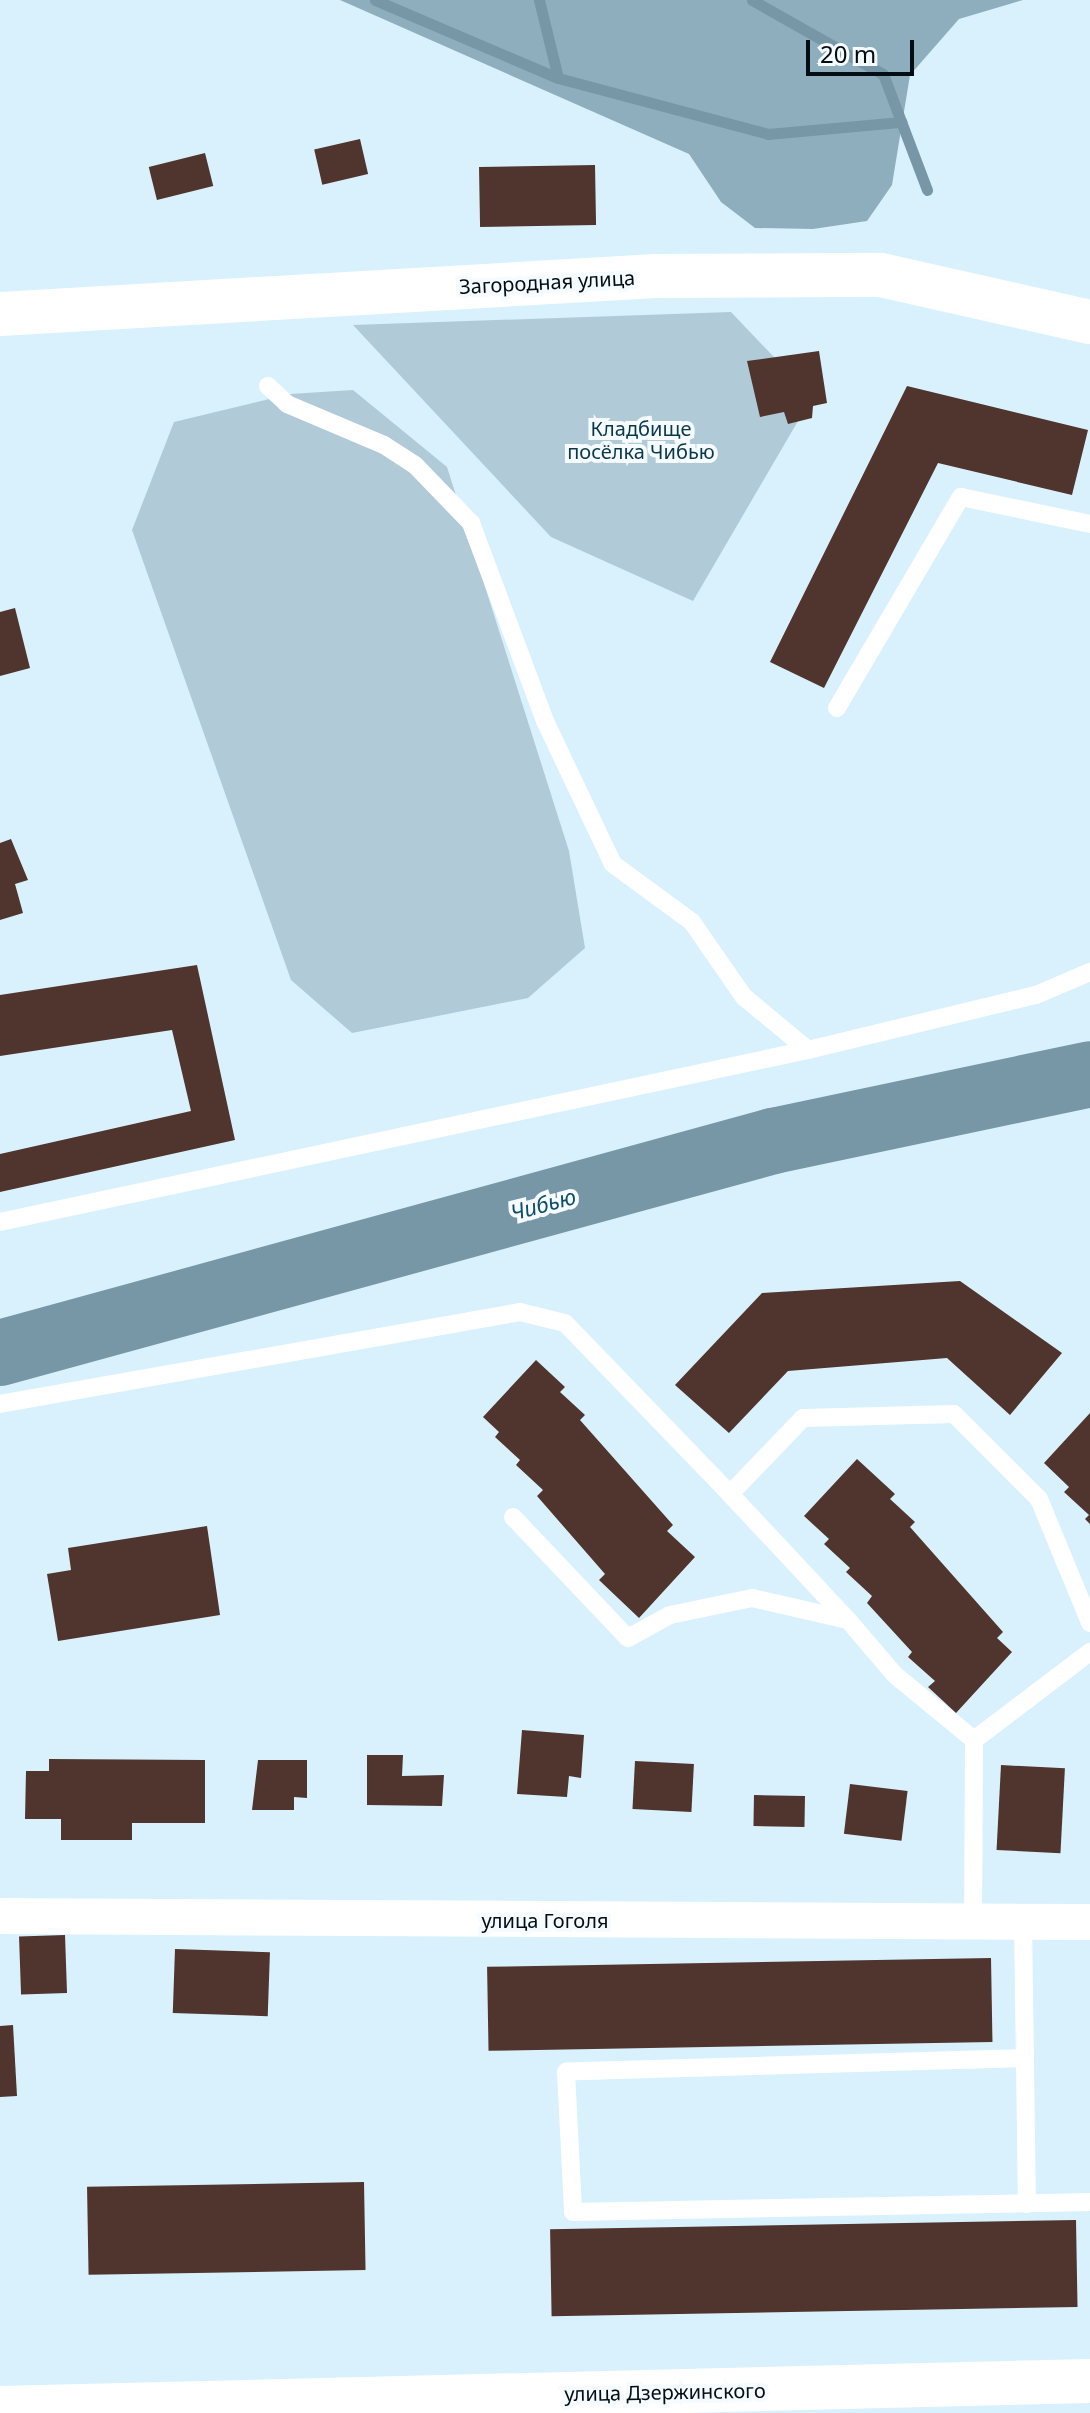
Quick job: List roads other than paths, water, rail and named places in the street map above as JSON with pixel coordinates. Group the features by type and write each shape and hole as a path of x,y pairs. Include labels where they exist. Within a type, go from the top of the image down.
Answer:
{"main road":[{"name":"Загородная улица","path":"0,314 656,276 881,275 1090,322"},
{"name":"улица Дзержинского","path":"0,2408 1090,2381"}],"street":[{"name":"улица Гоголя","path":"0,1916 1090,1922"}],"lane":[{"path":"268,386 287,404 384,445 415,465 471,523 545,721 613,864 692,922 744,997 808,1050"},
{"path":"837,708 961,497 1090,524"},
{"path":"0,1222 808,1050 1036,995 1090,972"},
{"path":"0,1404 520,1312 565,1323 730,1494 895,1675 974,1740"},
{"path":"730,1494 803,1418 954,1414 1039,1499 1090,1623"},
{"path":"513,1517 628,1638 670,1615 752,1598 848,1620"},
{"path":"974,1740 1090,1652"},
{"path":"973,1921 974,1740"},
{"path":"1023,1921 1027,2204"},
{"path":"1025,2058 566,2072 573,2212 1090,2202"}],"waterway":[{"path":"375,0 558,78 768,134 901,122"},
{"path":"539,0 558,78"},
{"path":"752,0 883,74 927,190"},
{"name":"Чибью","path":"0,1353 773,1141 1090,1074"}],"park label":[{"name":"Кладбище посёлка Чибью","path":"641,440"}]}
